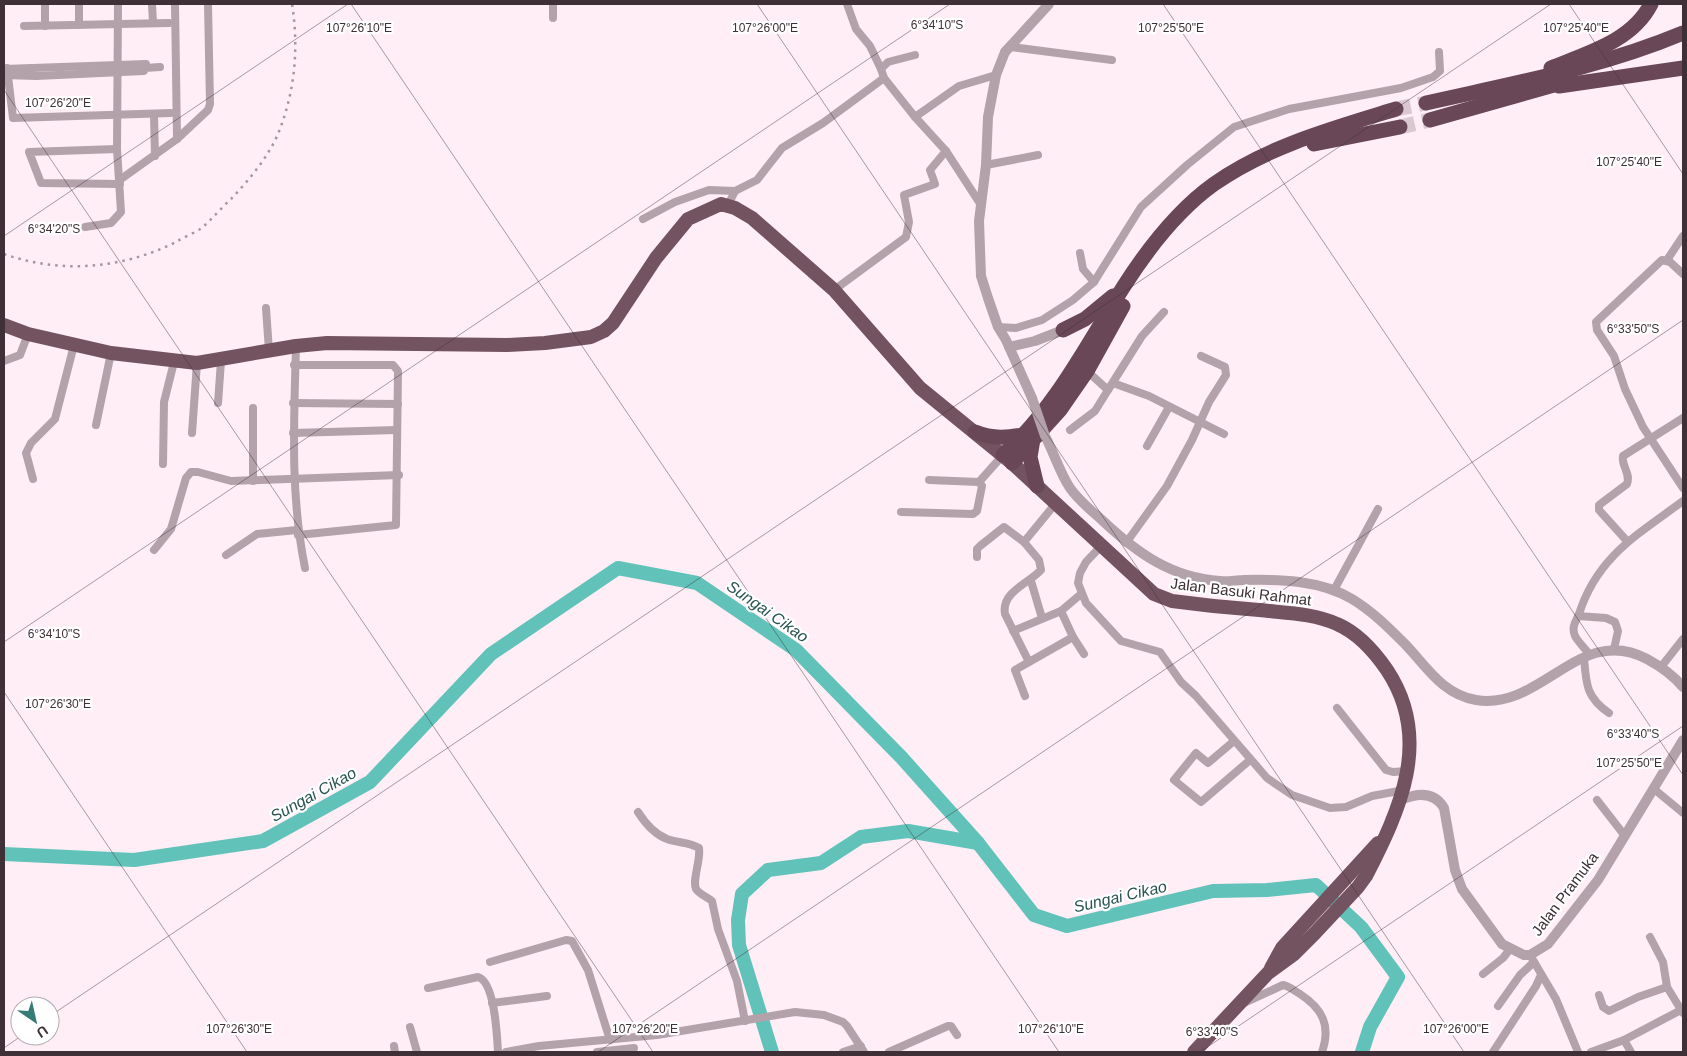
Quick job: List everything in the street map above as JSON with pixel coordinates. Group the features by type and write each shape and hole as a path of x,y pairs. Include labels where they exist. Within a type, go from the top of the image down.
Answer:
{"highway":[{"path":"1505,85 1601,48 1635,27 1651,4"},
{"path":"1426,103 1577,70 1650,47 1683,33"},
{"path":"1430,120 1545,88 1632,61 1683,42"},
{"path":"1545,88 1683,68"},
{"path":"1063,330 1104,305 1126,284 1173,222 1212,186 1228,175 1256,159 1302,140 1396,109"},
{"path":"1083,366 1149,266 1180,225 1216,190 1255,166 1283,153 1319,142 1400,127"},
{"path":"4,325 28,334 111,353 174,362 197,363 220,361 296,346 327,343 507,345 591,337 614,324 653,262 688,219 712,206 728,205"},
{"name":"Jalan Basuki Rahmat","path":"728,205 752,218 834,290 910,378 1008,459 1139,582 1163,599 1299,614 1337,624 1352,632 1373,651 1393,679 1402,696 1409,730 1404,786 1388,832 1352,883 1310,928 1294,954 1268,974 1194,1052"},
{"path":"1008,459 1035,436 1060,410 1126,284"},
{"path":"1063,330 1076,333 1084,340 1083,366"},
{"path":"975,432 985,436 1008,438 1035,436"},
{"path":"1035,436 1030,457 1037,486"}],"street":[{"path":"45,4 45,26"},
{"path":"79,4 79,25"},
{"path":"85,226 104,226 117,219 121,212 117,149 118,4"},
{"path":"152,4 152,22"},
{"path":"175,4 177,139"},
{"path":"117,149 29,152 41,183 120,182 177,139 204,114 210,104 208,4"},
{"path":"553,4 553,18"},
{"path":"847,4 856,29 870,46 884,78 914,117 946,151 981,205"},
{"path":"1049,4 1011,46 1000,62 996,75 988,117 986,165 978,246 981,276 998,328 1009,347 1032,398 1035,436 1071,489 1126,543 1159,565 1192,576 1221,582 1286,581 1334,590 1353,600 1378,617 1442,685 1456,694 1467,698 1489,700 1515,696 1533,688 1586,656 1614,649 1638,654 1661,668 1683,687"},
{"path":"24,26 169,23"},
{"path":"1011,46 1112,60"},
{"path":"998,328 1016,328 1045,319 1073,300 1094,282 1141,207 1187,165 1234,127 1289,109 1401,88 1433,77 1440,71 1439,52"},
{"path":"881,69 888,62 915,55"},
{"path":"6,72 65,66 119,64 145,68"},
{"path":"65,66 66,75"},
{"path":"6,72 66,75 119,73 160,67"},
{"path":"6,72 13,118 171,113"},
{"path":"914,117 959,86 996,75"},
{"path":"643,219 675,202 709,190 736,191 757,180 782,148 824,123 884,78"},
{"path":"154,114 155,156"},
{"path":"834,290 906,237 908,222 904,195 935,184 930,170 946,151"},
{"path":"986,165 1038,156"},
{"path":"728,205 736,191"},
{"path":"1683,236 1667,260 1657,264 1632,291 1596,322 1597,330 1614,356 1632,406 1651,440 1683,488"},
{"path":"1080,253 1083,269 1094,282"},
{"path":"1667,260 1683,274"},
{"path":"266,308 269,351"},
{"path":"1070,430 1095,411 1142,336 1164,312"},
{"path":"1009,347 1035,341 1063,330"},
{"path":"4,361 20,355 28,334"},
{"path":"32,479 26,453 31,443 55,419 74,345"},
{"path":"296,346 293,404 293,479 298,533 305,568"},
{"path":"96,425 111,353"},
{"path":"1126,543 1167,486 1227,372 1225,367 1201,356"},
{"path":"218,403 220,361"},
{"path":"163,464 164,402 174,362"},
{"path":"192,433 197,363"},
{"path":"226,555 257,534 298,533 396,525 399,475 397,430 398,371 393,365 294,365"},
{"path":"1083,366 1108,390"},
{"path":"1112,382 1149,396 1224,434"},
{"path":"293,404 398,404"},
{"path":"1147,446 1169,407"},
{"path":"253,408 253,481"},
{"path":"1627,541 1598,507 1627,484 1628,474 1622,462 1623,456 1683,418"},
{"path":"293,433 397,430"},
{"path":"929,480 979,482 1008,459"},
{"path":"154,550 171,529 186,478 191,472 198,472 231,481 399,475"},
{"path":"902,512 972,514 977,511 982,486 979,482"},
{"path":"1609,714 1598,706 1588,690 1586,656 1575,636 1574,623 1585,594 1600,570 1627,541 1683,501"},
{"path":"1024,542 1056,503"},
{"path":"1334,590 1378,509"},
{"path":"977,556 977,549 1004,527 1024,542 1042,565 1041,570 1030,581 1010,594 1005,602 1005,614 1029,662"},
{"path":"1102,546 1086,562 1080,573 1078,583 1086,603 1121,641 1160,652 1181,682 1196,696 1267,778 1283,790 1322,807 1346,807 1404,786"},
{"path":"1030,581 1042,618"},
{"path":"1014,631 1061,611 1082,594"},
{"path":"1061,611 1084,654"},
{"path":"1578,616 1606,618 1615,622 1618,631 1614,649"},
{"path":"1025,696 1015,670 1074,638"},
{"path":"1661,668 1664,661 1683,639"},
{"path":"1337,708 1386,770 1392,772 1404,786 1418,794"},
{"name":"Jalan Pramuka","path":"1404,786 1418,794 1432,796 1440,802 1444,808 1455,870 1462,890 1495,936 1510,949 1532,959 1554,936 1598,880 1683,740"},
{"path":"1234,741 1208,763 1196,753 1174,780 1201,802 1250,760"},
{"path":"1654,790 1683,814"},
{"path":"1597,800 1625,836"},
{"path":"638,812 645,823 656,832 668,839 699,848 700,859 695,885 698,891 710,899 713,905 718,929 750,1020"},
{"path":"1590,1052 1624,1040 1682,1011 1668,987 1664,962 1650,937"},
{"path":"490,962 566,940 572,941 588,970 610,1040"},
{"path":"1483,974 1503,958 1510,949"},
{"path":"1498,1006 1532,959 1556,999 1578,1052"},
{"path":"1493,1052 1536,986 1541,975"},
{"path":"428,988 478,978 486,982 492,1003 498,1052"},
{"path":"1237,1006 1282,985 1287,986 1308,999 1324,1016 1326,1040 1322,1052"},
{"path":"1598,995 1603,1007 1609,1011 1638,997 1668,987"},
{"path":"492,1003 548,996"},
{"path":"506,1052 539,1046 610,1040 780,1014 809,1013 833,1017 847,1026 862,1049 843,1052"},
{"path":"889,1052 948,1026 951,1026 957,1035"},
{"path":"410,1027 417,1052"},
{"path":"1624,1040 1631,1052"},
{"path":"595,1041 597,1052 634,1048"}],"waterway":[{"name":"Sungai Cikao","path":"4,854 134,860 263,841 370,782 491,654 618,568 697,583 796,650 902,758 978,843 1034,915 1067,926 1213,891 1267,890 1316,885 1361,927 1398,977 1370,1027 1362,1052"},
{"path":"772,1052 739,945 738,920 742,894 768,870 821,863 861,837 908,831 978,843"}],"tunnel":[{"path":"1396,109 1426,103"},
{"path":"1400,127 1430,120"}],"railway":[{"path":"4,254 47,264 91,266 113,263 155,251 203,227 232,198 264,160 278,134 284,118 294,70 295,37 292,4"}]}
